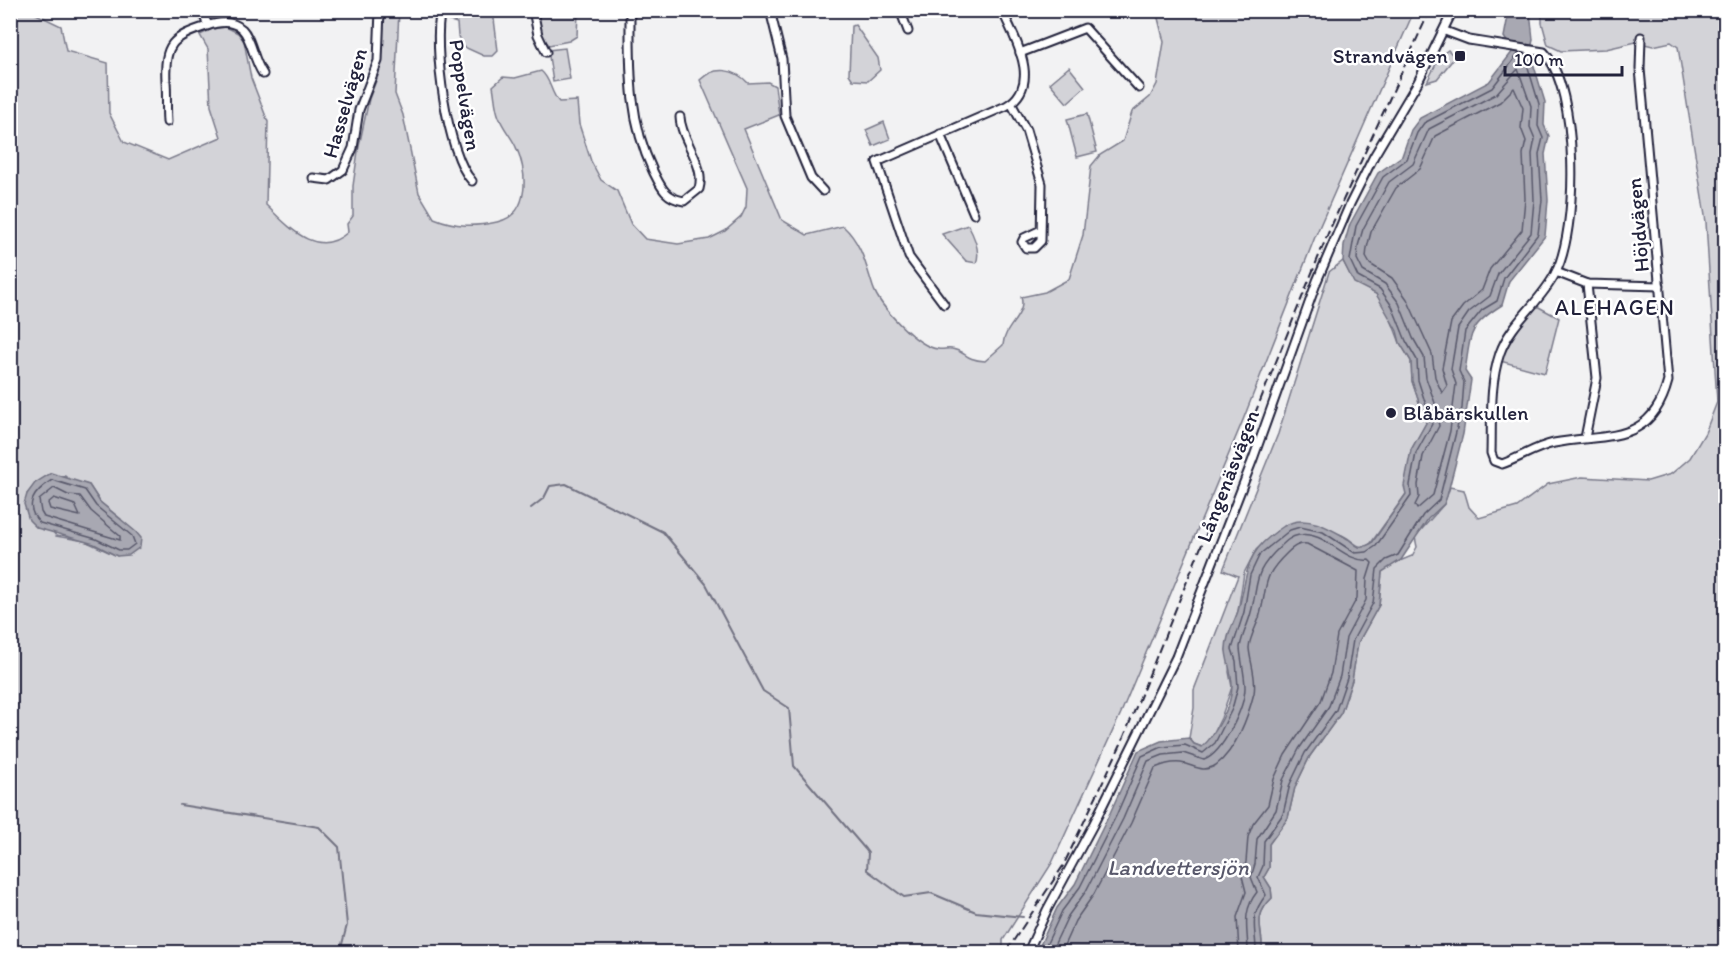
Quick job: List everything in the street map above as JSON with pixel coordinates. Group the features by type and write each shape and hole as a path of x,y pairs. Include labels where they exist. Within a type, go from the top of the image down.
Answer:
{"street":[{"path":"201,10 208,26"},
{"name":"Hasselvägen","path":"313,178 329,180 343,170 348,162 359,110 378,61 380,10"},
{"name":"Poppelvägen","path":"441,10 437,39 450,129 460,166 472,181"},
{"path":"533,10 538,35 546,52"},
{"path":"630,10 631,102 638,133 662,189 669,197 684,201 699,189 701,176 680,129 680,117"},
{"path":"770,10 782,59 785,116 811,178 824,191"},
{"path":"900,10 908,31"},
{"path":"944,304 909,257 877,162 1011,103 1019,93 1026,68 1002,10"},
{"name":"Långenäsvägen","path":"1028,952 1047,910 1086,839 1176,657 1257,449 1317,281 1353,196 1445,31 1453,10"},
{"path":"167,122 165,69 168,50 182,35 208,26 229,23 242,30 248,39 254,62 263,74"},
{"path":"1020,53 1085,28 1139,88"},
{"path":"1445,31 1469,40 1544,52 1560,77 1569,120 1570,212 1565,244 1556,272 1587,284 1660,286"},
{"name":"Höjdvägen","path":"1556,272 1514,327 1501,352 1492,402 1491,453 1494,461 1502,464 1545,445 1622,435 1639,428 1654,415 1663,400 1668,381 1640,58 1641,37"},
{"path":"1011,103 1020,114 1042,184 1043,215 1039,231"},
{"path":"940,134 974,214"},
{"path":"1585,438 1597,378 1587,284"}],"shaded area":[{"path":"1640,10 1725,11 1725,952 1262,952 1260,918 1272,898 1271,888 1264,877 1269,868 1269,844 1288,818 1295,787 1310,756 1341,713 1352,680 1358,643 1379,605 1382,572 1390,565 1412,556 1417,547 1415,537 1444,504 1450,487 1464,490 1469,507 1479,518 1517,507 1548,484 1582,477 1648,481 1671,474 1690,458 1705,433 1717,402 1706,222 1678,47 1671,42 1653,46 1636,42 1606,49 1561,51 1548,45 1542,23 1542,11 1619,11 1625,15"},
{"path":"11,11 30,11 61,26 66,51 108,63 109,113 124,142 168,160 221,137 211,106 208,49 200,35 212,29 226,27 238,33 244,41 251,78 268,122 266,205 294,231 314,242 325,243 337,240 348,232 347,224 353,216 353,186 358,151 369,99 379,73 383,11 399,11 395,94 403,115 419,193 434,218 458,225 497,222 508,218 516,211 524,190 522,167 515,145 502,125 493,86 503,77 515,78 541,71 559,102 577,101 579,124 591,161 601,180 617,191 631,224 645,239 678,244 709,239 725,231 741,217 746,207 747,188 700,80 712,72 725,71 743,78 748,83 768,82 775,86 779,115 744,129 782,220 807,235 843,226 859,247 877,295 910,334 929,347 957,350 973,359 985,361 1003,345 1007,332 1021,309 1021,297 1045,292 1069,279 1083,235 1091,166 1100,155 1123,141 1132,112 1150,97 1157,84 1164,42 1158,18 1150,11 1414,11 1315,237 1243,420 1121,713 1052,863 1003,940 1003,952 11,952","holes":["65,476 72,482 89,485 100,502 121,519 117,556 85,541 56,536 27,494 39,482 48,479"]},
{"path":"445,11 493,11 498,51 493,56 484,56 462,46 457,23 443,19"},
{"path":"535,11 578,11 577,36 569,41 549,45 542,37"},
{"path":"855,25 878,58 880,70 868,81 853,80 849,74 851,26"},
{"path":"565,48 570,79 553,82 548,50"},
{"path":"1448,50 1455,57 1437,79 1427,82 1440,56"},
{"path":"1069,67 1085,87 1067,103 1050,83"},
{"path":"1087,114 1097,152 1077,157 1067,119"},
{"path":"884,122 890,139 873,146 866,130"},
{"path":"968,225 977,249 976,263 966,261 942,234"},
{"path":"1343,261 1354,282 1376,294 1387,309 1400,343 1411,361 1412,381 1426,423 1411,450 1406,494 1371,543 1366,546 1358,546 1344,536 1332,532 1277,531 1256,550 1244,573 1238,611 1226,650 1230,662 1232,687 1210,740 1202,747 1194,744 1189,738 1194,708 1194,690 1238,576 1223,570 1278,434 1329,272"},
{"path":"1535,305 1559,318 1545,373 1500,361 1508,337"}],"water":[{"name":"Landvettersjön","path":"1509,11 1530,11 1533,40 1530,53 1545,102 1544,125 1549,136 1545,154 1548,200 1545,236 1509,281 1502,305 1483,319 1473,332 1465,371 1471,380 1463,434 1444,504 1428,519 1401,560 1382,572 1379,605 1358,643 1352,680 1341,713 1310,756 1295,787 1288,818 1269,844 1269,868 1264,877 1271,888 1272,898 1260,918 1262,952 1037,952 1057,908 1075,884 1138,751 1161,741 1189,738 1194,744 1202,747 1213,735 1222,719 1232,686 1226,651 1227,641 1238,611 1250,563 1261,545 1284,526 1300,521 1325,527 1358,546 1364,547 1372,543 1406,494 1404,486 1411,450 1426,423 1412,381 1411,361 1376,294 1354,283 1343,261 1344,245 1350,224 1378,173 1402,156 1411,130 1420,118 1489,82 1513,51 1504,37"},
{"path":"51,473 89,485 100,502 141,538 140,547 129,555 117,556 94,544 37,528 29,520 24,504 27,494 35,483"}],"waterway":[{"path":"531,508 544,498 550,486 566,484 663,532 706,584 763,691 789,708 794,766 868,853 867,870 904,897 931,893 976,912 1023,917"},
{"path":"180,805 319,827 339,847 347,925 340,952"}],"railway":[{"path":"1006,952 1063,866 1121,744 1329,231 1430,10"}],"place":[{"name":"Strandvägen","path":"1460,56"},
{"name":"Blåbärskullen","path":"1391,413"}],"district":[{"name":"ALEHAGEN","path":"1615,307"}]}
